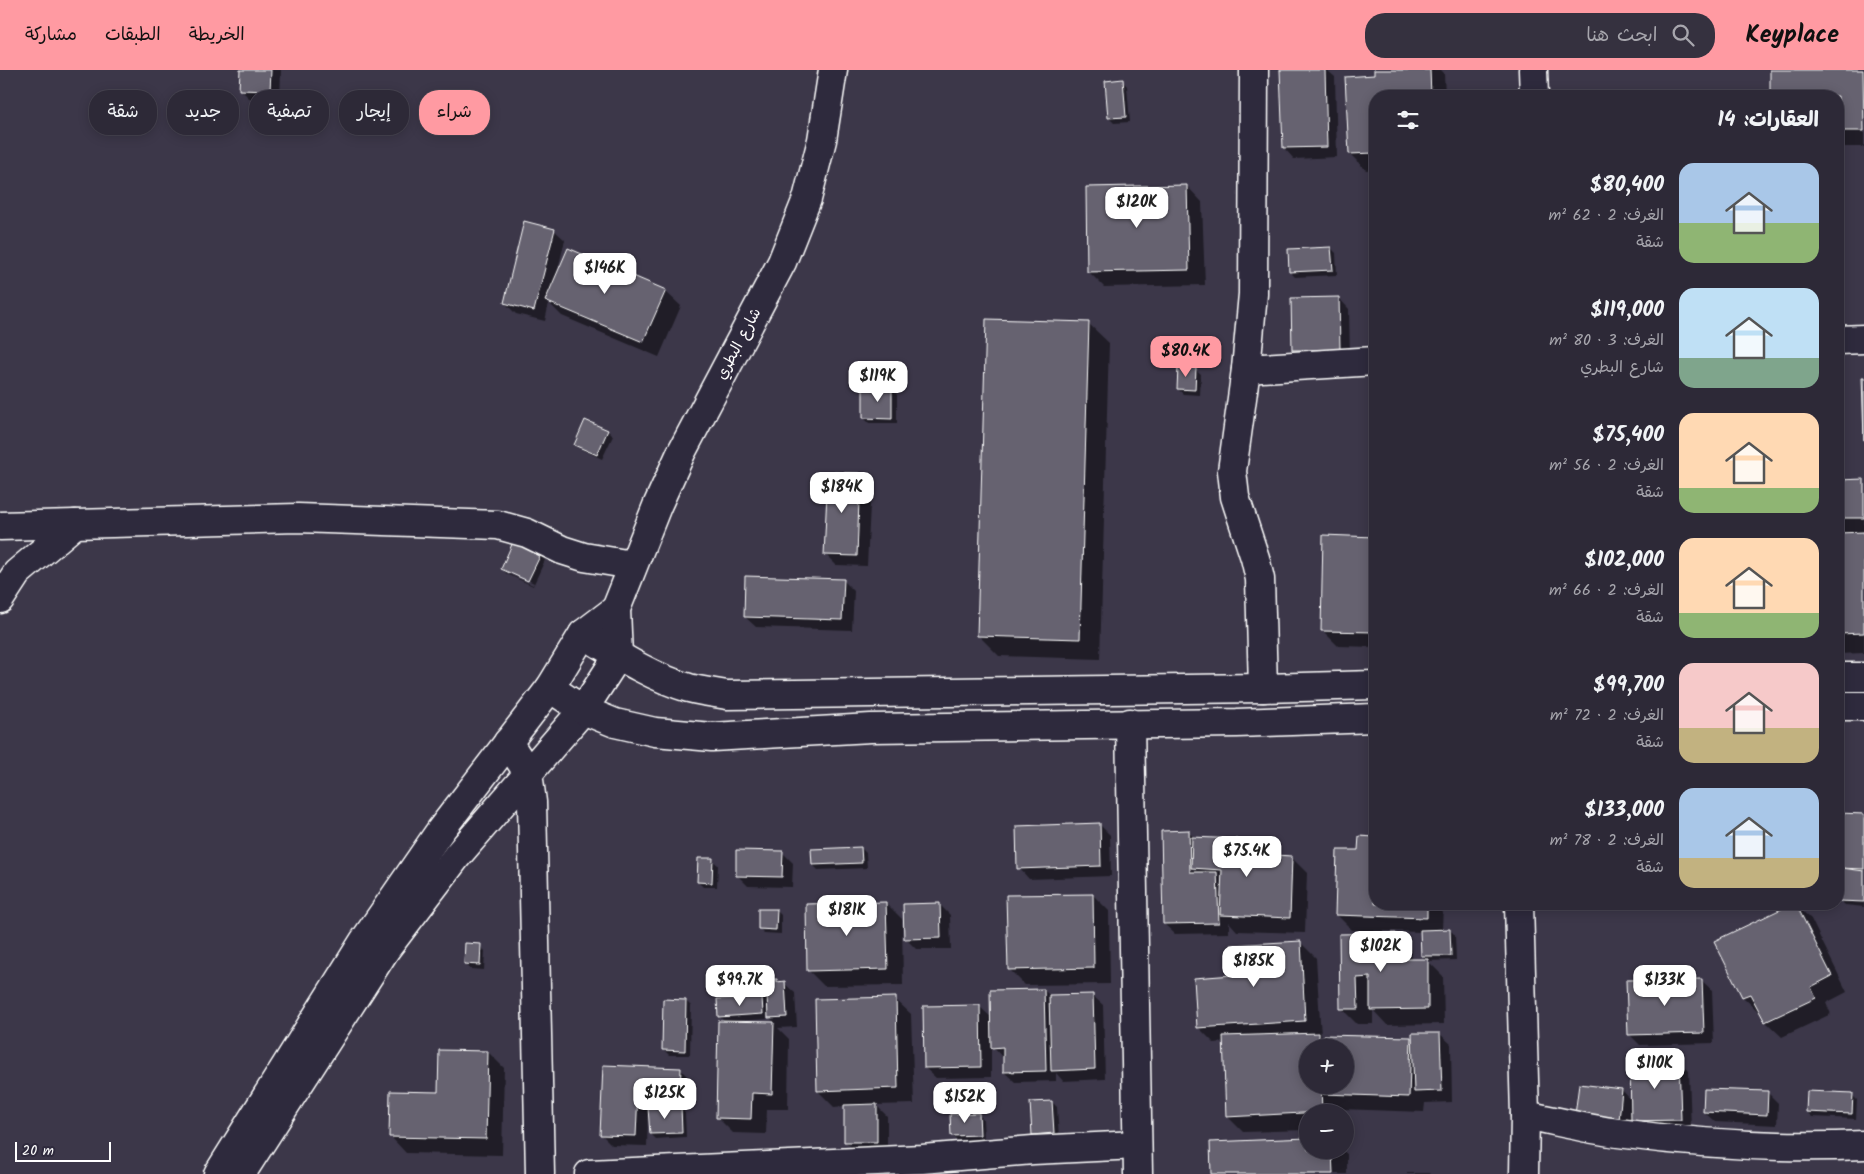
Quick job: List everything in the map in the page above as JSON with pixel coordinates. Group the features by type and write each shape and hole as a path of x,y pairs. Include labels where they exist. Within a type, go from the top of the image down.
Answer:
{"street":[{"name":"شارع البطري","path":"616,609 632,565 681,453 782,262 807,199 822,140 833,70"},
{"path":"1254,70 1253,294 1246,369 1232,471 1235,498 1260,579 1263,688"},
{"path":"1533,70 1534,90"},
{"path":"1844,340 1864,339"},
{"path":"1246,369 1369,361"},
{"path":"0,526 298,518 498,525 528,533 562,550 584,557 632,565"},
{"path":"0,599 17,573 75,524"},
{"path":"218,1174 364,941 440,831 550,688 583,634 616,609"},
{"path":"241,1174 386,949 457,856 583,710 618,656 616,609"},
{"path":"583,634 618,656 650,672 688,688 726,695 1369,685"},
{"path":"1844,677 1864,677"},
{"path":"550,688 583,710 614,722 655,732 712,737 871,728 1369,718"},
{"path":"1844,706 1864,706"},
{"path":"1130,723 1138,1174"},
{"path":"508,742 528,773 532,802 540,1174"},
{"path":"1519,910 1525,1115 1524,1174"},
{"path":"1525,1115 1616,1133 1716,1145 1809,1148 1864,1145"},
{"path":"589,1174 922,1166 1034,1150 1137,1145"}],"building":[{"path":"240,70 271,70 270,90 239,90"},
{"path":"1280,70 1325,70 1327,147 1283,148"},
{"path":"1374,70 1430,70 1431,90 1369,90 1369,153 1349,154 1345,77 1374,75"},
{"path":"1770,70 1863,70 1864,131 1844,131 1844,90 1770,90"},
{"path":"1123,79 1126,117 1108,118 1105,81"},
{"path":"1187,185 1189,270 1087,272 1086,187"},
{"path":"524,221 555,229 534,311 504,303"},
{"path":"1331,247 1333,270 1289,272 1288,249"},
{"path":"568,248 666,290 643,342 545,301"},
{"path":"1339,297 1340,350 1292,350 1291,298"},
{"path":"986,319 1089,322 1080,639 977,636"},
{"path":"1178,367 1196,368 1195,390 1177,389"},
{"path":"1862,377 1864,377 1864,441"},
{"path":"863,388 892,388 892,419 863,418"},
{"path":"585,420 608,430 597,455 574,445"},
{"path":"828,472 860,473 857,556 824,555"},
{"path":"1864,479 1864,518 1844,518 1844,480"},
{"path":"1864,532 1864,633 1844,634 1844,533"},
{"path":"1323,535 1369,537 1369,632 1321,631"},
{"path":"513,542 541,554 528,581 501,569"},
{"path":"745,576 844,579 842,620 744,617"},
{"path":"1844,813 1864,814 1864,869 1844,868"},
{"path":"1100,823 1101,866 1017,869 1016,826"},
{"path":"1189,830 1190,872 1217,872 1219,923 1163,924 1161,831"},
{"path":"1359,836 1369,837 1369,910 1427,910 1427,918 1335,915 1337,850 1358,850"},
{"path":"1192,837 1238,839 1238,853 1292,856 1290,918 1220,915 1222,870 1191,868"},
{"path":"861,847 862,863 812,865 811,849"},
{"path":"736,850 783,851 782,877 736,876"},
{"path":"698,858 713,858 712,883 697,882"},
{"path":"1844,868 1864,871 1864,902 1844,901"},
{"path":"1093,894 1094,968 1008,970 1006,895"},
{"path":"886,902 888,969 807,971 806,904"},
{"path":"940,903 941,938 904,939 903,904"},
{"path":"758,909 777,909 776,930 758,929"},
{"path":"1779,910 1799,910 1832,976 1811,987 1816,998 1765,1022 1750,994 1742,997 1714,941"},
{"path":"1450,929 1451,956 1421,956 1420,930"},
{"path":"1396,933 1397,959 1428,959 1428,1009 1370,1010 1370,977 1357,978 1358,1009 1340,1009 1339,934"},
{"path":"1301,941 1305,1021 1197,1028 1194,978 1233,975 1231,945"},
{"path":"465,943 481,944 480,965 464,964"},
{"path":"777,979 777,982 785,981 787,1017 768,1018 767,995 722,997 721,981"},
{"path":"1702,979 1704,1033 1628,1035 1626,980"},
{"path":"1044,989 1046,1071 1003,1072 1003,1047 991,1048 990,990"},
{"path":"1093,994 1095,1069 1051,1071 1049,995"},
{"path":"762,997 763,1014 718,1017 717,999"},
{"path":"896,997 898,1088 817,1091 815,999"},
{"path":"663,999 686,1000 685,1051 662,1050"},
{"path":"980,1005 981,1067 924,1068 923,1006"},
{"path":"718,1021 774,1022 772,1094 752,1093 751,1119 716,1118"},
{"path":"1319,1033 1319,1039 1299,1039 1299,1094 1321,1094 1322,1104 1299,1104 1299,1113 1226,1117 1223,1036"},
{"path":"1412,1033 1440,1033 1442,1091 1414,1092"},
{"path":"1324,1035 1411,1037 1409,1097 1323,1094 1354,1094 1354,1039 1324,1039"},
{"path":"439,1050 488,1051 486,1139 389,1137 390,1091 438,1092"},
{"path":"1679,1059 1681,1120 1631,1121 1630,1060"},
{"path":"603,1065 681,1068 680,1093 638,1092 636,1136 600,1135"},
{"path":"1579,1084 1622,1089 1619,1121 1575,1115"},
{"path":"1704,1089 1768,1091 1767,1115 1703,1112"},
{"path":"1807,1091 1853,1093 1852,1114 1806,1112"},
{"path":"1052,1101 1054,1133 1032,1135 1030,1102"},
{"path":"877,1104 877,1142 844,1142 844,1105"},
{"path":"681,1106 682,1133 650,1134 648,1108"},
{"path":"979,1113 980,1135 951,1136 950,1114"},
{"path":"1299,1138 1299,1159 1332,1159 1333,1174 1211,1174 1210,1142"}]}
